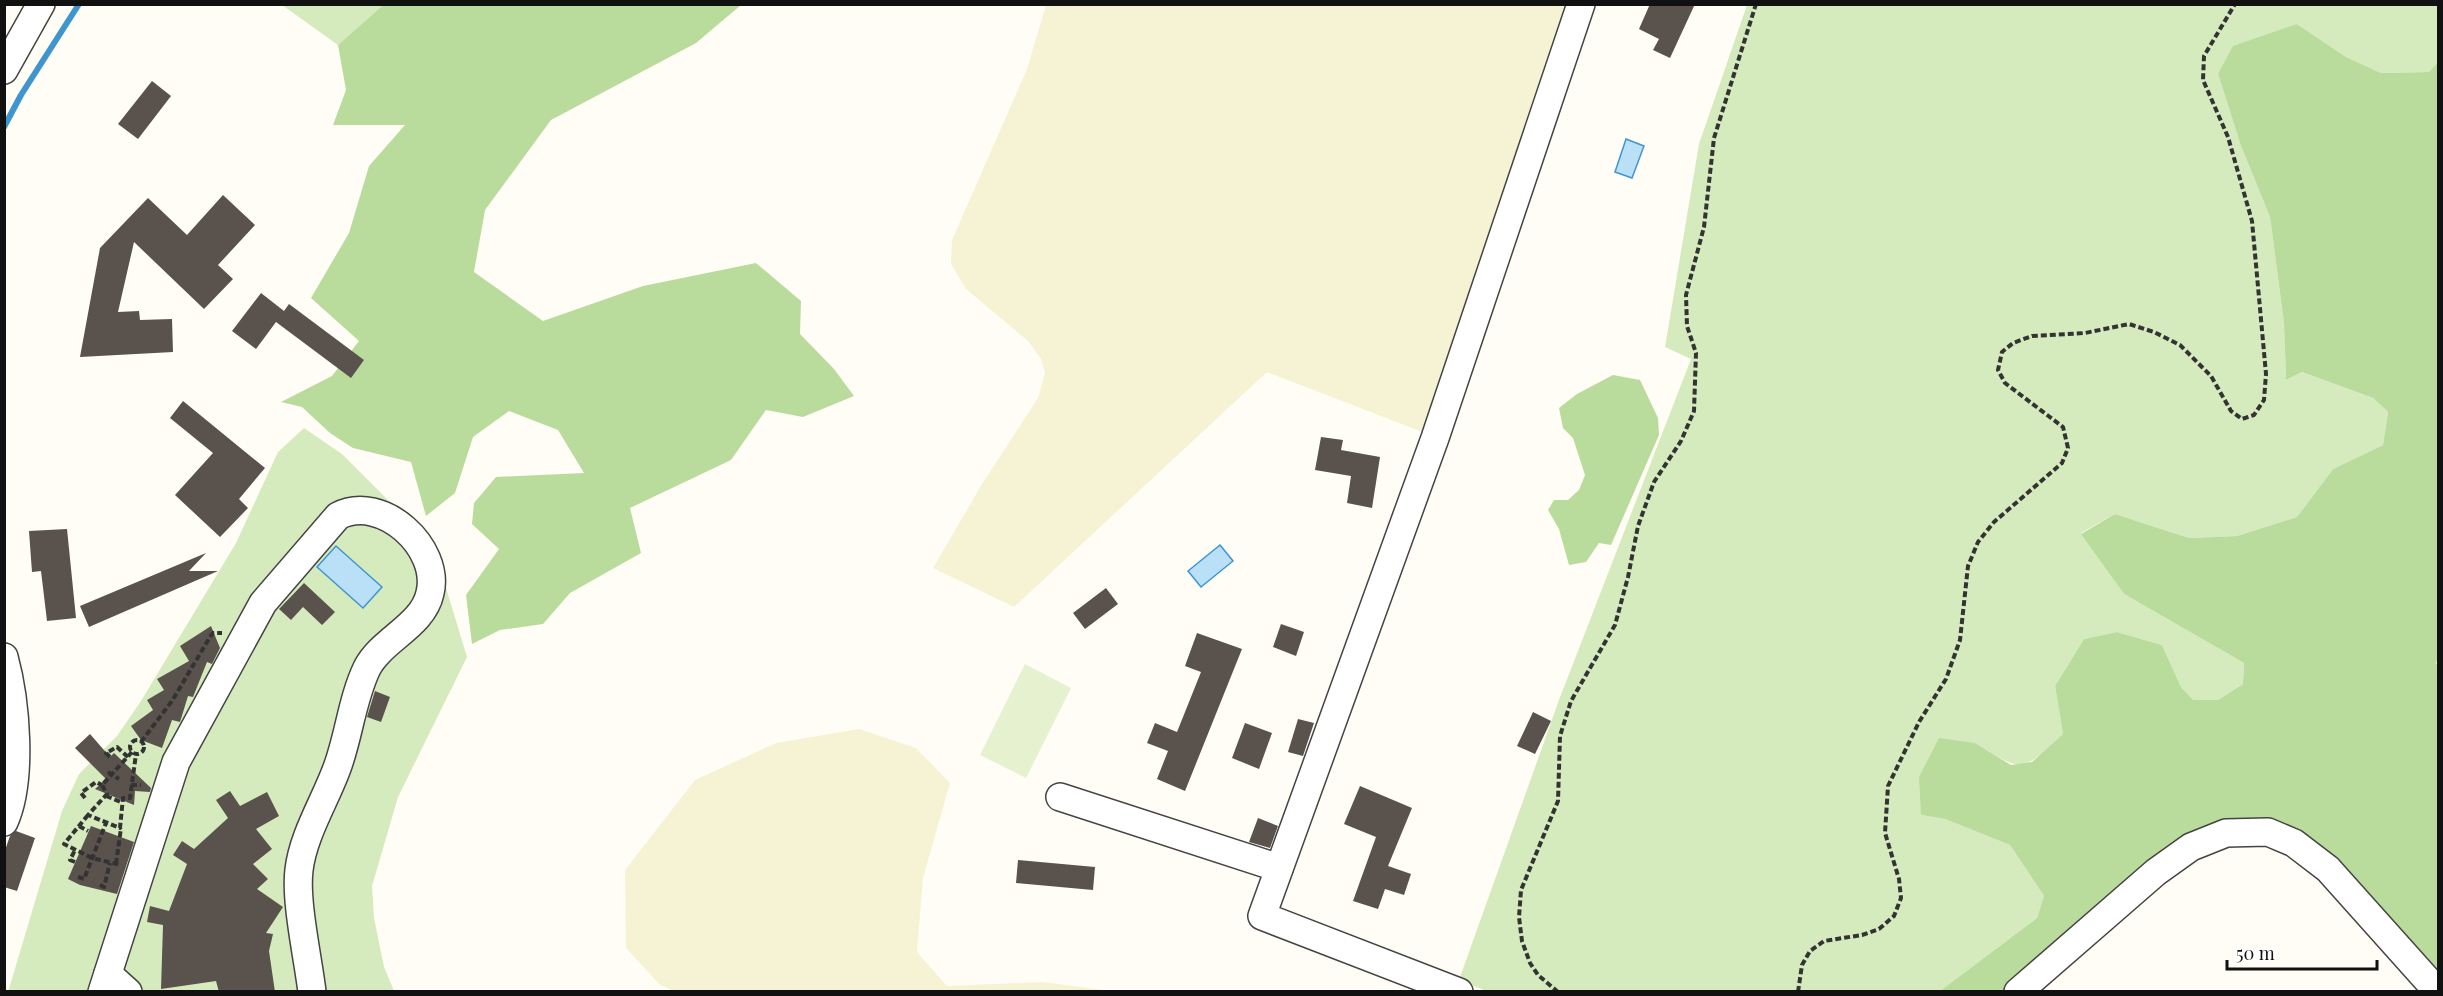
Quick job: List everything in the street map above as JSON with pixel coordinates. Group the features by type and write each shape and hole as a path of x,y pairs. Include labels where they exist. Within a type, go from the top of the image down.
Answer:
{"street":[{"path":"4,70 40,4"},
{"path":"1459,992 1262,916 1435,438 1581,4"},
{"path":"128,992 105,983 129,867 176,762 263,603 338,516 348,511 370,509 383,514 412,538 428,562 432,577 430,593 424,610 378,653 368,667 337,767 301,856 299,886 312,992"},
{"path":"4,657 11,681 15,772 14,795 4,822"},
{"path":"1060,797 1279,868"},
{"path":"2018,992 2156,872 2191,847 2226,833 2268,832 2294,843 2328,869 2438,992"}],"path":[{"path":"1558,992 1538,975 1530,963 1522,941 1519,917 1521,890 1558,801 1560,736 1571,701 1615,625 1628,577 1638,526 1654,482 1681,441 1694,411 1696,353 1687,326 1686,295 1704,227 1714,138 1756,4"},
{"path":"1798,992 1802,965 1810,951 1824,941 1863,935 1879,929 1894,916 1901,898 1899,879 1885,832 1888,786 1919,722 1946,679 1956,650 1964,611 1968,566 1978,542 1994,522 2062,463 2068,448 2063,428 2050,415 2005,383 1998,370 2002,352 2013,343 2032,336 2085,333 2129,324 2154,332 2180,345 2211,376 2231,411 2242,419 2254,415 2265,400 2266,374 2252,221 2228,137 2204,80 2204,56 2235,4"},
{"path":"141,742 172,702 213,633 221,632 241,643"},
{"path":"141,730 146,736"},
{"path":"85,798 81,793 96,782 102,785 107,792 64,844 92,858 129,867 122,843 122,828 120,828 122,806 130,795 134,753 130,744 137,740 141,742"},
{"path":"102,785 128,757 143,750 141,742"},
{"path":"110,757 106,753 117,747 128,757"},
{"path":"110,774 119,779"},
{"path":"131,785 141,785"},
{"path":"123,794 130,795"},
{"path":"106,796 122,806"},
{"path":"88,815 120,828"},
{"path":"78,877 84,879 92,858 93,848 106,823"},
{"path":"79,826 88,831"},
{"path":"100,837 106,839"},
{"path":"75,850 70,860 75,862"},
{"path":"100,885 104,887 110,863"},
{"path":"88,869 94,871"},
{"path":"107,874 115,876"}],"shaded area":[{"path":"1046,5 1576,5 1425,433 1267,372 1014,607 933,568 982,484 1038,398 1045,373 1041,359 1028,341 966,289 951,264 952,240 1027,69"},
{"path":"859,729 916,748 950,783 923,878 917,952 947,986 1043,982 1111,991 675,992 659,984 626,948 625,870 695,780 776,743"}],"green space":[{"path":"282,5 383,5 338,45"},
{"path":"383,5 741,5 696,43 551,120 485,210 474,272 543,321 643,286 756,263 801,301 800,334 834,369 854,396 803,417 766,410 731,460 630,508 641,553 570,593 543,624 500,630 472,644 466,595 499,549 472,524 474,503 496,477 584,473 558,430 509,411 473,437 455,493 426,516 411,462 353,448 330,433 302,407 281,402 332,376 359,341 311,298 349,233 369,166 405,125 333,125 346,90 338,45"},
{"path":"1747,5 2438,5 2438,62 2429,72 2381,73 2346,57 2297,24 2218,74 2241,146 2270,217 2284,323 2286,380 2302,372 2373,398 2388,412 2383,445 2333,469 2297,517 2237,536 2189,538 2115,514 2081,533 2124,594 2244,663 2243,684 2218,700 2192,700 2181,687 2162,645 2117,632 2084,639 2055,686 2063,734 2030,762 2022,764 2013,764 2004,760 1975,743 1921,815 1945,819 2010,845 2044,896 2037,918 1940,991 1489,992 1459,980 1559,700 1691,359 1665,347 1699,144"},
{"path":"2297,24 2346,57 2381,73 2429,72 2438,62 2438,658 2436,663 2438,666 2438,973 2346,870 2306,835 2291,827 2275,823 2226,820 2006,991 1940,991 2037,918 2044,896 2010,845 1945,819 1921,815 1919,777 1939,738 1975,743 2011,765 2032,762 2063,734 2055,686 2084,639 2117,632 2162,645 2181,687 2193,700 2218,700 2243,684 2244,663 2124,594 2081,534 2115,514 2189,538 2237,536 2297,517 2333,469 2383,445 2388,412 2373,398 2302,372 2286,380 2284,323 2270,217 2241,146 2218,74 2233,46"},
{"path":"1613,375 1640,380 1658,418 1659,435 1611,545 1599,543 1586,562 1569,565 1559,529 1548,510 1554,500 1568,500 1579,490 1585,475 1573,438 1563,428 1559,408 1577,394"},
{"path":"304,428 342,454 433,545 467,657 398,797 372,886 374,918 384,967 394,991 8,992 62,811 79,774 117,736 141,701 236,543 278,452"},
{"path":"1025,664 1071,688 1026,778 980,755"}],"water":[{"path":"1626,139 1644,146 1632,178 1615,172"},
{"path":"1220,545 1233,561 1201,587 1188,571"},
{"path":"336,546 382,587 363,608 317,567"}],"building":[{"path":"1650,4 1695,4 1670,58 1653,50 1659,39 1639,29"},
{"path":"152,81 171,96 138,139 118,124"},
{"path":"223,195 255,225 218,265 233,279 204,309 134,242 118,312 139,311 140,320 172,319 173,352 80,357 100,248 148,198 187,235"},
{"path":"261,293 284,311 289,304 364,360 351,378 276,322 256,349 232,331"},
{"path":"183,401 265,468 239,499 248,508 220,537 175,495 213,453 170,418"},
{"path":"1321,437 1343,440 1341,450 1380,457 1372,508 1347,503 1351,476 1315,470"},
{"path":"67,529 76,618 47,621 41,571 32,572 29,531"},
{"path":"206,553 189,571 218,571 89,627 80,606"},
{"path":"304,583 335,612 322,625 303,607 291,620 279,609"},
{"path":"1106,588 1118,604 1085,629 1073,613"},
{"path":"1281,624 1304,632 1296,656 1273,647"},
{"path":"211,626 220,648 212,664 207,662 193,697 188,696 180,722 172,720 162,748 141,740 131,726 153,710 147,700 164,690 157,679 189,661 180,646"},
{"path":"1197,633 1242,649 1185,791 1157,779 1168,751 1147,743 1155,723 1177,732 1201,672 1185,666"},
{"path":"375,691 390,697 381,722 367,717"},
{"path":"1533,712 1551,721 1535,754 1517,746"},
{"path":"1298,719 1314,723 1303,756 1288,752"},
{"path":"1245,723 1272,733 1259,769 1232,758"},
{"path":"90,734 110,757 114,753 151,788 150,792 135,791 134,805 95,789 106,779 75,748"},
{"path":"1360,786 1412,808 1388,866 1411,874 1404,895 1385,889 1378,909 1353,901 1376,837 1344,824"},
{"path":"230,791 240,806 267,792 279,816 256,829 272,849 253,864 268,879 257,889 283,907 266,933 273,934 269,951 275,992 219,992 216,981 161,989 163,925 147,922 150,906 169,911 187,864 173,855 182,841 194,849 228,818 216,800"},
{"path":"1258,818 1278,826 1270,848 1249,842"},
{"path":"91,826 134,842 117,894 80,885 68,879"},
{"path":"16,831 35,838 17,891 4,887 4,853 10,836"},
{"path":"1018,860 1095,867 1093,890 1016,883"}],"waterway":[{"path":"4,127 21,95 79,4"}]}
